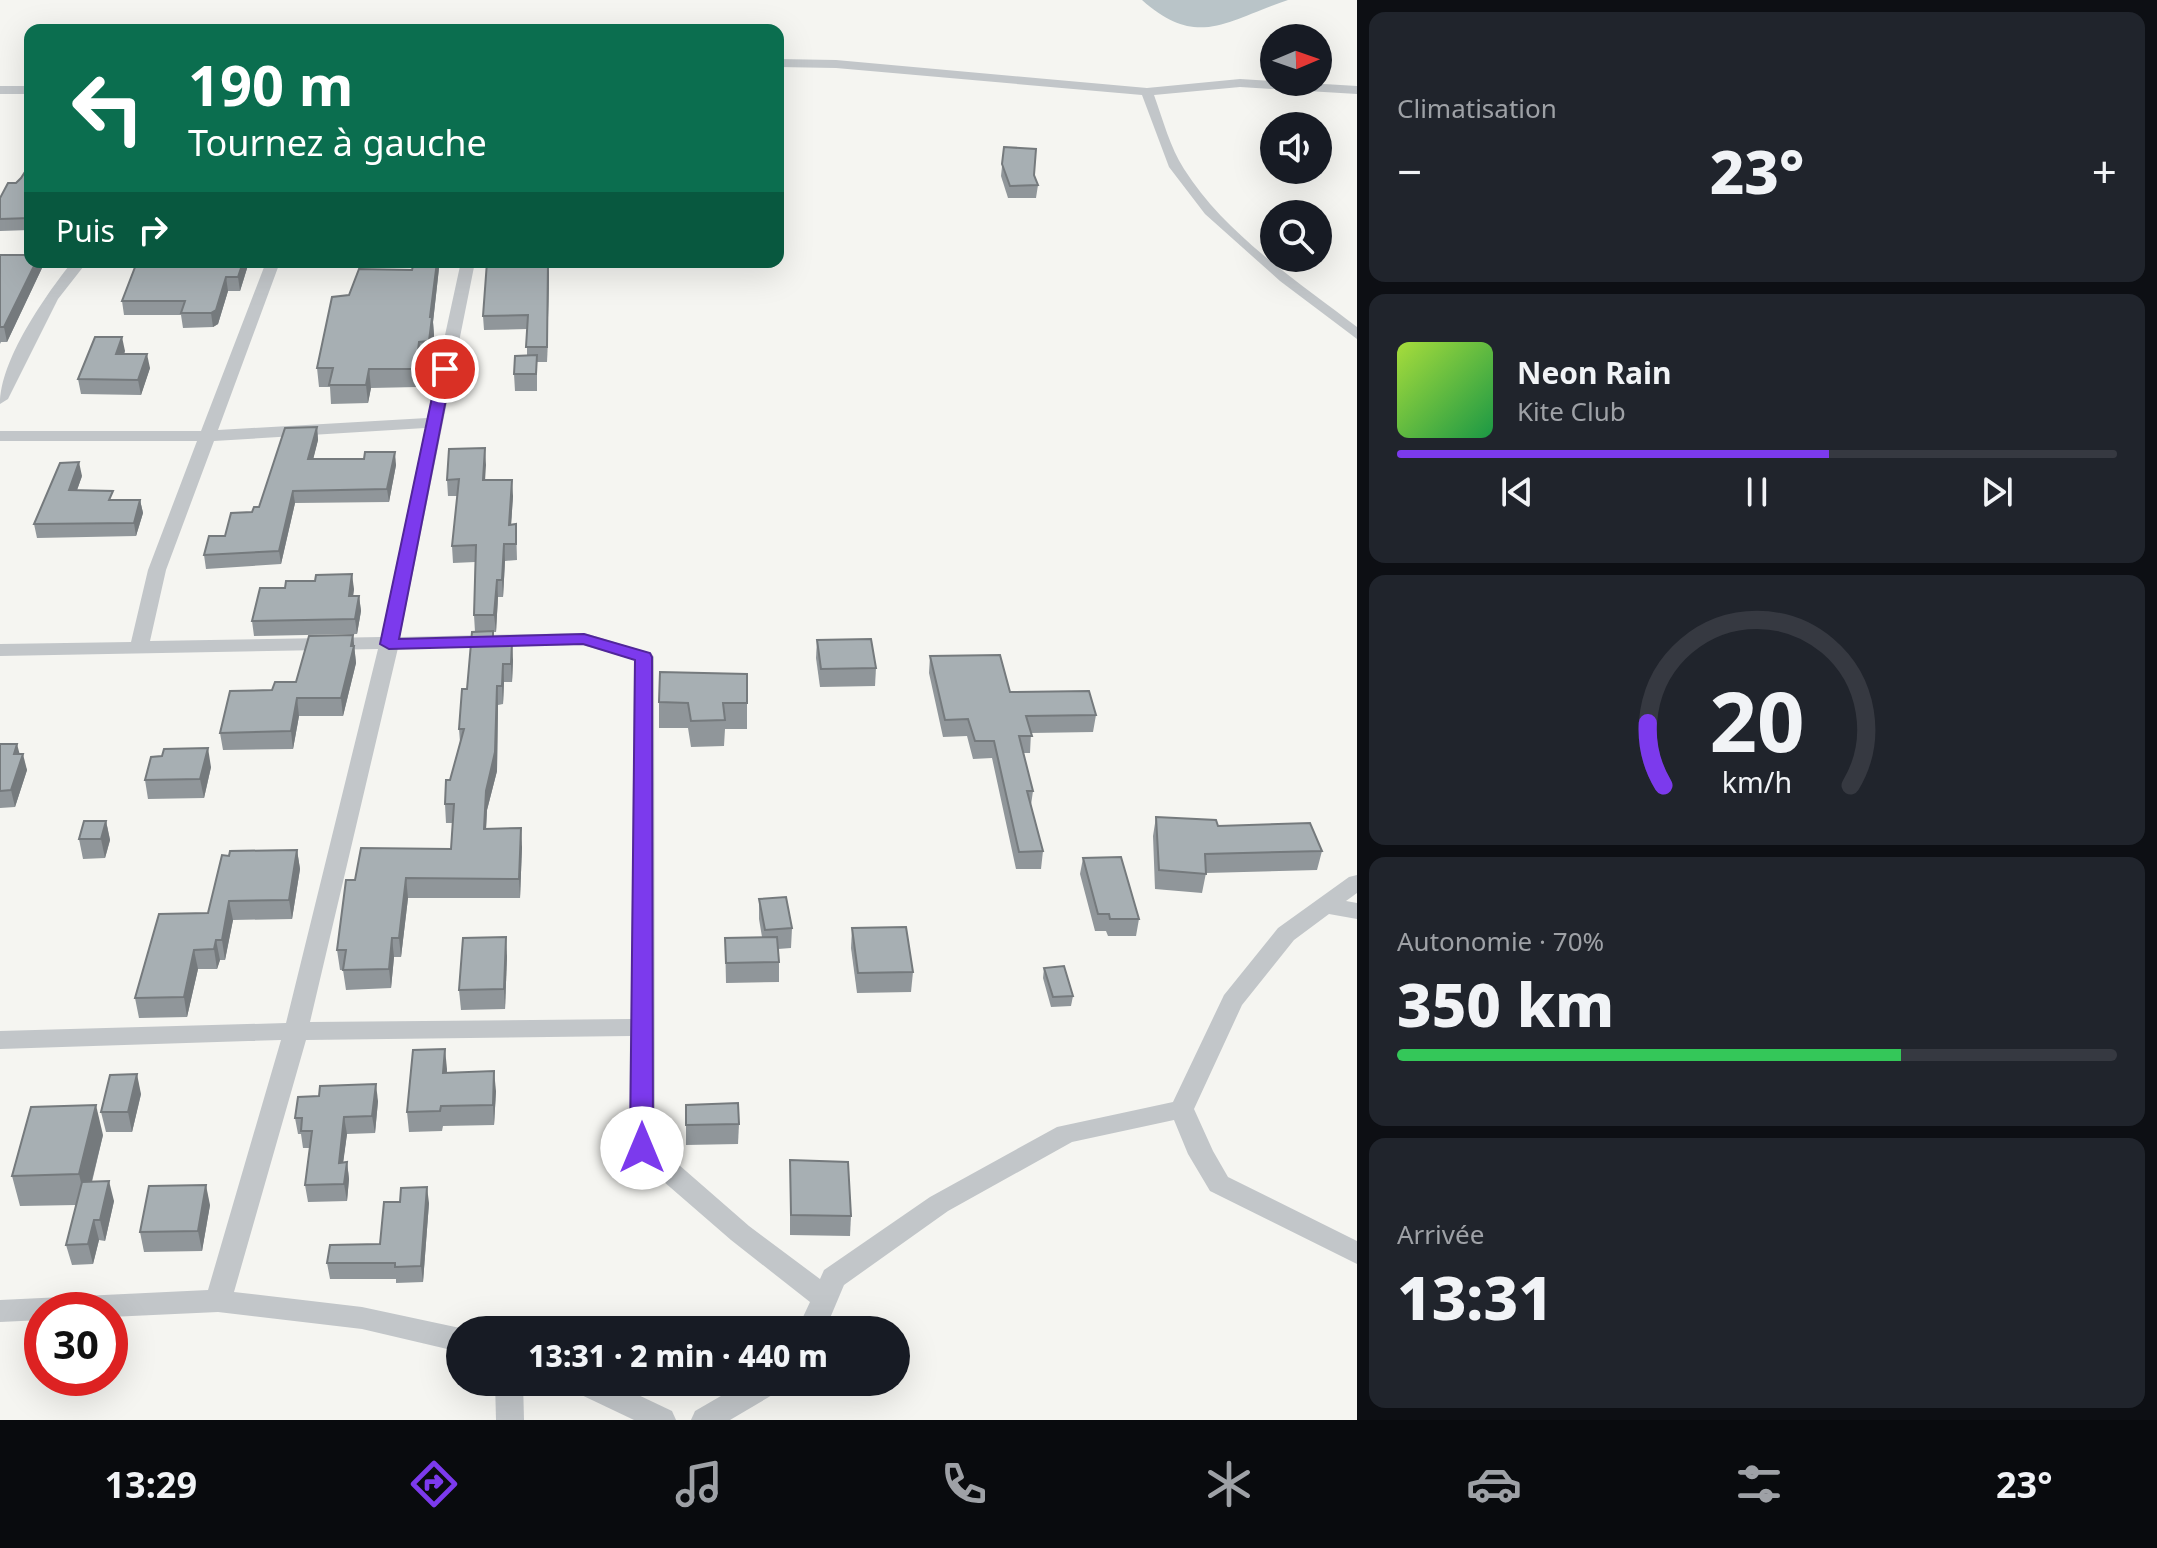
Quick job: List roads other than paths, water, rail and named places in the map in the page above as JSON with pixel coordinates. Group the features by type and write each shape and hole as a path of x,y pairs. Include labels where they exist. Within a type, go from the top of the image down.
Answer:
{"street":[{"path":"784,63 836,64 1147,92 1240,83 1357,90"},
{"path":"0,91 24,90"},
{"path":"1147,92 1176,167 1212,212 1304,294 1357,334"},
{"path":"0,399 51,298 75,268"},
{"path":"140,645 157,570 271,268"},
{"path":"218,1301 296,1031 389,644 467,268"},
{"path":"0,436 206,436 433,423"},
{"path":"0,650 584,639 644,657 642,1148 740,1233 825,1298"},
{"path":"1357,882 1286,934 1232,1001 1182,1109 1201,1154 1219,1184 1357,1253"},
{"path":"1328,906 1357,911"},
{"path":"0,1040 296,1031 642,1027"},
{"path":"817,1316 834,1278 939,1204 1066,1134 1182,1109"},
{"path":"0,1311 218,1301 362,1318 446,1337"},
{"path":"509,1396 510,1420"},
{"path":"612,1396 662,1420"},
{"path":"705,1420 745,1396"}]}
